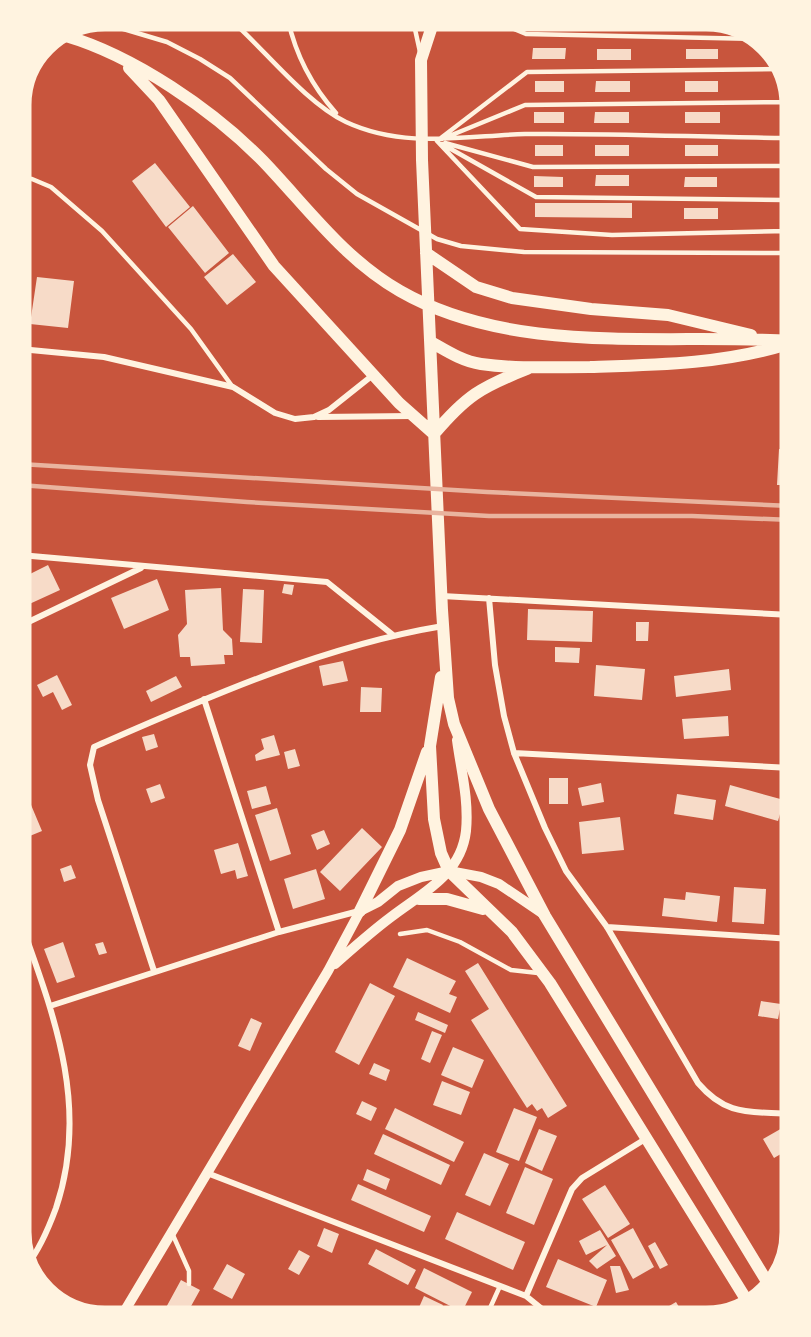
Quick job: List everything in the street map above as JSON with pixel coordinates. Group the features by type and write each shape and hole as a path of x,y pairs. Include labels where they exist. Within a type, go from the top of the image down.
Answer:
{"main road":[{"path":"431,30 421,60 422,160 442,573 441,596 448,698 457,736 489,809 545,916 765,1278"},
{"path":"72,38 116,55 215,117 262,161 335,242 372,274 402,293 452,314 501,328 553,336 781,341"},
{"path":"116,55 159,100 274,266 373,375 434,434"},
{"path":"426,252 476,287 512,298 591,309 668,315 769,340"},
{"path":"431,335 458,357 479,363 531,368 677,365 740,357 781,345"},
{"path":"434,434 472,394 491,383 531,368"},
{"path":"360,911 400,830 430,746 445,658"},
{"path":"430,746 434,819 441,853 449,871 465,890 497,917 544,974 744,1296"},
{"path":"419,899 447,899 474,904 497,917"}],"street":[{"path":"30,350 104,357 233,387 275,412 295,419 414,416"},
{"path":"314,417 329,410 373,375"},
{"path":"30,556 142,568 265,575 327,582 393,635"},
{"path":"30,621 142,568"},
{"path":"441,596 781,614"},
{"path":"489,598 495,665 504,716 514,753 545,828 566,871 607,927 698,1083 710,1098 724,1106 739,1110 781,1113"},
{"path":"154,971 98,800 90,755 94,747 204,699 393,635 443,626"},
{"path":"204,699 279,932"},
{"path":"328,971 364,938 437,885 458,858 466,832 467,802 457,736"},
{"path":"514,753 781,767"},
{"path":"50,1006 279,932 360,911 398,886 421,877 449,871 481,877 499,884 545,916"},
{"path":"128,1307 328,971 360,911"},
{"path":"607,927 781,938"},
{"path":"30,949 50,1006 67,1073 71,1125 65,1179 51,1222 34,1253"},
{"path":"526,1296 572,1189 582,1178 647,1138"},
{"path":"207,1173 526,1296 540,1307"}],"lane":[{"path":"126,30 166,42 200,58 230,78 326,170 357,194 437,238 460,246 492,251 547,253 781,252"},
{"path":"241,30 306,93 344,122 373,133 437,141 533,166 781,166"},
{"path":"290,30 304,70 320,94 344,122"},
{"path":"415,30 421,60"},
{"path":"516,30 526,34 740,39"},
{"path":"437,141 527,72 771,69"},
{"path":"437,141 525,105 781,102"},
{"path":"437,141 525,134 781,138"},
{"path":"437,141 536,197 781,200"},
{"path":"437,141 520,229 612,235 781,231"},
{"path":"30,179 51,188 102,231 191,329 233,387"},
{"path":"400,934 427,930 460,942 511,969 544,974"},
{"path":"172,1233 189,1271 189,1284"},
{"path":"491,1307 500,1286"}],"building":[{"path":"533,48 566,48 565,59 532,59"},
{"path":"597,49 631,49 631,60 597,60"},
{"path":"686,49 718,49 718,59 686,59"},
{"path":"535,81 564,81 564,92 535,92"},
{"path":"596,81 630,81 630,92 595,92"},
{"path":"685,81 718,81 718,92 685,92"},
{"path":"534,112 564,112 564,123 534,123"},
{"path":"595,112 629,112 629,123 594,123"},
{"path":"685,112 720,112 720,123 685,123"},
{"path":"535,145 563,145 563,156 535,156"},
{"path":"595,145 629,145 629,156 595,156"},
{"path":"685,145 718,145 718,156 685,156"},
{"path":"155,163 190,207 166,227 132,181"},
{"path":"596,175 629,175 629,186 595,186"},
{"path":"534,176 563,177 563,187 534,187"},
{"path":"685,177 717,177 717,187 684,187"},
{"path":"535,203 632,203 632,218 535,217"},
{"path":"193,206 229,253 205,273 168,227"},
{"path":"684,208 718,208 718,219 684,219"},
{"path":"233,254 256,282 227,305 204,277"},
{"path":"37,277 74,281 68,328 30,324"},
{"path":"779,449 781,449 781,485 777,485"},
{"path":"48,565 60,590 30,604 30,574"},
{"path":"157,579 169,610 124,629 111,598"},
{"path":"284,584 294,585 292,595 282,593"},
{"path":"221,588 223,630 232,639 233,655 224,655 225,664 191,666 190,657 180,657 178,635 187,624 185,590"},
{"path":"243,589 264,590 262,643 240,642"},
{"path":"528,609 593,611 592,642 527,640"},
{"path":"636,622 649,622 648,641 636,641"},
{"path":"555,647 580,648 579,663 555,662"},
{"path":"343,661 348,681 323,686 319,666"},
{"path":"596,665 645,669 642,700 594,696"},
{"path":"729,669 731,690 676,697 674,676"},
{"path":"57,675 72,705 62,710 53,692 43,697 37,685"},
{"path":"176,676 182,687 151,702 146,691"},
{"path":"361,687 382,688 381,712 360,712"},
{"path":"728,716 729,736 684,739 682,719"},
{"path":"154,734 158,747 146,751 142,737"},
{"path":"274,735 280,755 256,761 255,755 264,749 261,739"},
{"path":"295,749 300,766 288,769 284,752"},
{"path":"549,778 568,778 568,804 549,804"},
{"path":"601,783 604,802 582,806 578,788"},
{"path":"160,784 165,798 151,803 146,789"},
{"path":"730,785 781,799 778,821 725,806"},
{"path":"266,786 271,804 252,809 247,791"},
{"path":"677,794 716,800 713,820 674,814"},
{"path":"30,802 42,831 30,836"},
{"path":"277,808 291,854 270,861 255,815"},
{"path":"620,817 624,850 582,854 579,822"},
{"path":"362,828 382,847 340,891 320,872"},
{"path":"324,830 330,844 317,850 311,835"},
{"path":"238,843 248,876 237,879 235,870 221,874 214,850"},
{"path":"71,865 76,878 64,882 60,869"},
{"path":"316,869 325,899 293,909 284,879"},
{"path":"734,887 766,889 764,924 732,922"},
{"path":"686,892 720,896 717,922 662,916 664,898 685,900"},
{"path":"63,942 75,977 57,983 44,949"},
{"path":"103,942 107,953 99,955 95,944"},
{"path":"407,958 456,981 449,994 457,997 450,1013 393,987"},
{"path":"478,963 567,1106 548,1118 542,1108 537,1111 532,1104 527,1108 471,1020 489,1009 465,971"},
{"path":"370,983 395,996 359,1065 335,1052"},
{"path":"761,1001 781,1004 778,1019 758,1016"},
{"path":"418,1012 448,1025 445,1033 415,1020"},
{"path":"251,1018 262,1023 250,1051 238,1046"},
{"path":"432,1031 442,1035 430,1063 421,1059"},
{"path":"453,1047 484,1060 472,1088 441,1075"},
{"path":"374,1063 390,1070 386,1081 369,1074"},
{"path":"442,1081 470,1092 461,1115 433,1105"},
{"path":"362,1101 377,1108 371,1121 356,1114"},
{"path":"395,1108 464,1142 454,1162 385,1129"},
{"path":"514,1108 537,1117 519,1161 496,1152"},
{"path":"539,1129 557,1136 542,1171 525,1163"},
{"path":"781,1129 781,1154 774,1158 763,1139"},
{"path":"383,1134 450,1165 441,1185 374,1154"},
{"path":"484,1153 509,1164 490,1206 465,1195"},
{"path":"525,1167 553,1179 534,1225 506,1213"},
{"path":"367,1169 390,1179 386,1190 363,1180"},
{"path":"358,1184 431,1216 424,1232 351,1200"},
{"path":"605,1185 630,1224 608,1238 582,1199"},
{"path":"457,1212 525,1242 513,1270 445,1239"},
{"path":"324,1228 339,1234 332,1253 317,1246"},
{"path":"633,1228 654,1267 633,1279 611,1240"},
{"path":"600,1230 616,1256 597,1269 589,1261 607,1245 586,1255 579,1241"},
{"path":"655,1242 668,1265 660,1269 648,1246"},
{"path":"376,1249 416,1270 408,1285 368,1264"},
{"path":"299,1250 310,1256 299,1275 288,1269"},
{"path":"558,1259 607,1280 596,1307 546,1287"},
{"path":"227,1264 245,1274 232,1299 213,1289"},
{"path":"610,1266 620,1266 629,1290 616,1293"},
{"path":"424,1268 472,1292 464,1307 452,1307 415,1288"},
{"path":"181,1280 200,1290 191,1307 166,1307"},
{"path":"424,1296 443,1305 442,1307 419,1307"},
{"path":"676,1302 679,1307 667,1307"}],"railway":[{"path":"30,465 487,492 781,506"},
{"path":"30,486 247,502 489,516 692,516 781,520"}]}
